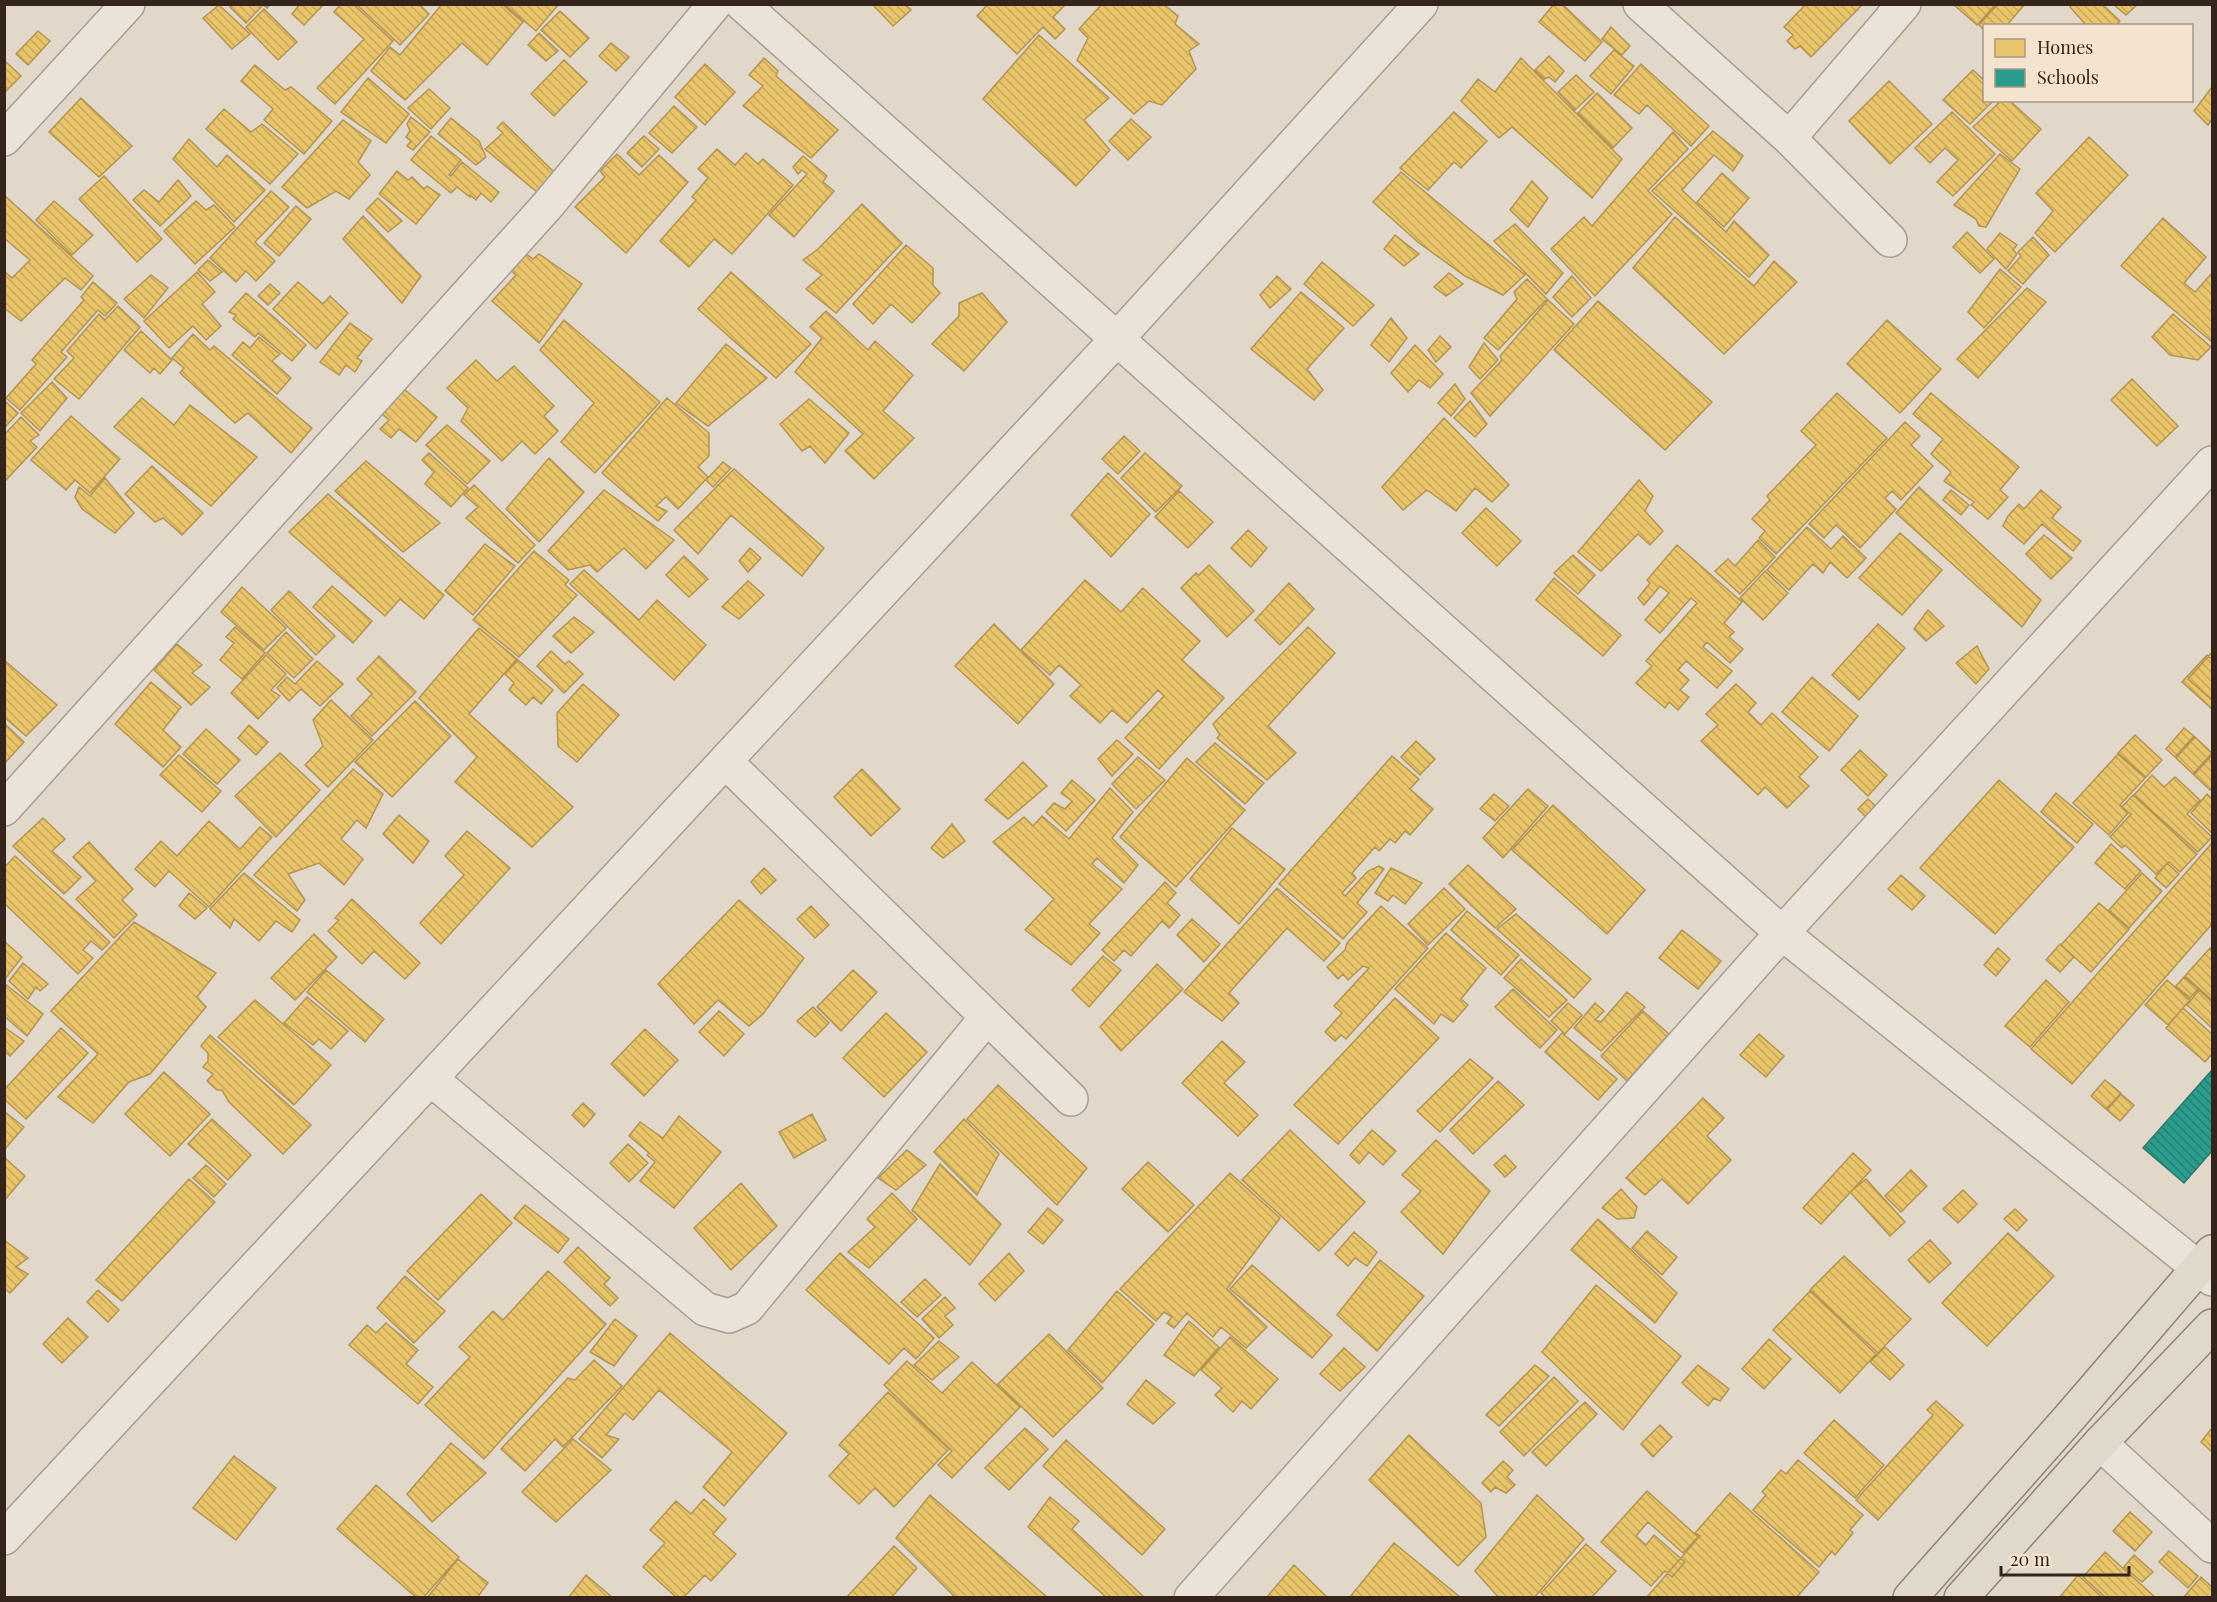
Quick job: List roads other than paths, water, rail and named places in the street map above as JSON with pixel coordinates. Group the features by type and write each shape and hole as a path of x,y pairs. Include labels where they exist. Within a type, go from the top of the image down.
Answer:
{"main road":[{"path":"1910,1598 2208,1266"},
{"path":"1961,1598 2100,1443 2212,1326"}],"street":[{"path":"4,140 128,4"},
{"path":"4,809 547,206 715,4"},
{"path":"742,4 1782,933 2208,1266"},
{"path":"4,1538 1116,340 1421,4"},
{"path":"1640,4 1789,138 1890,240"},
{"path":"1789,138 1904,4"},
{"path":"1191,1598 1782,933 2212,463"},
{"path":"725,761 1071,1099"},
{"path":"431,1079 705,1309 729,1316 747,1308 987,1017"},
{"path":"2100,1443 2212,1546"}]}
